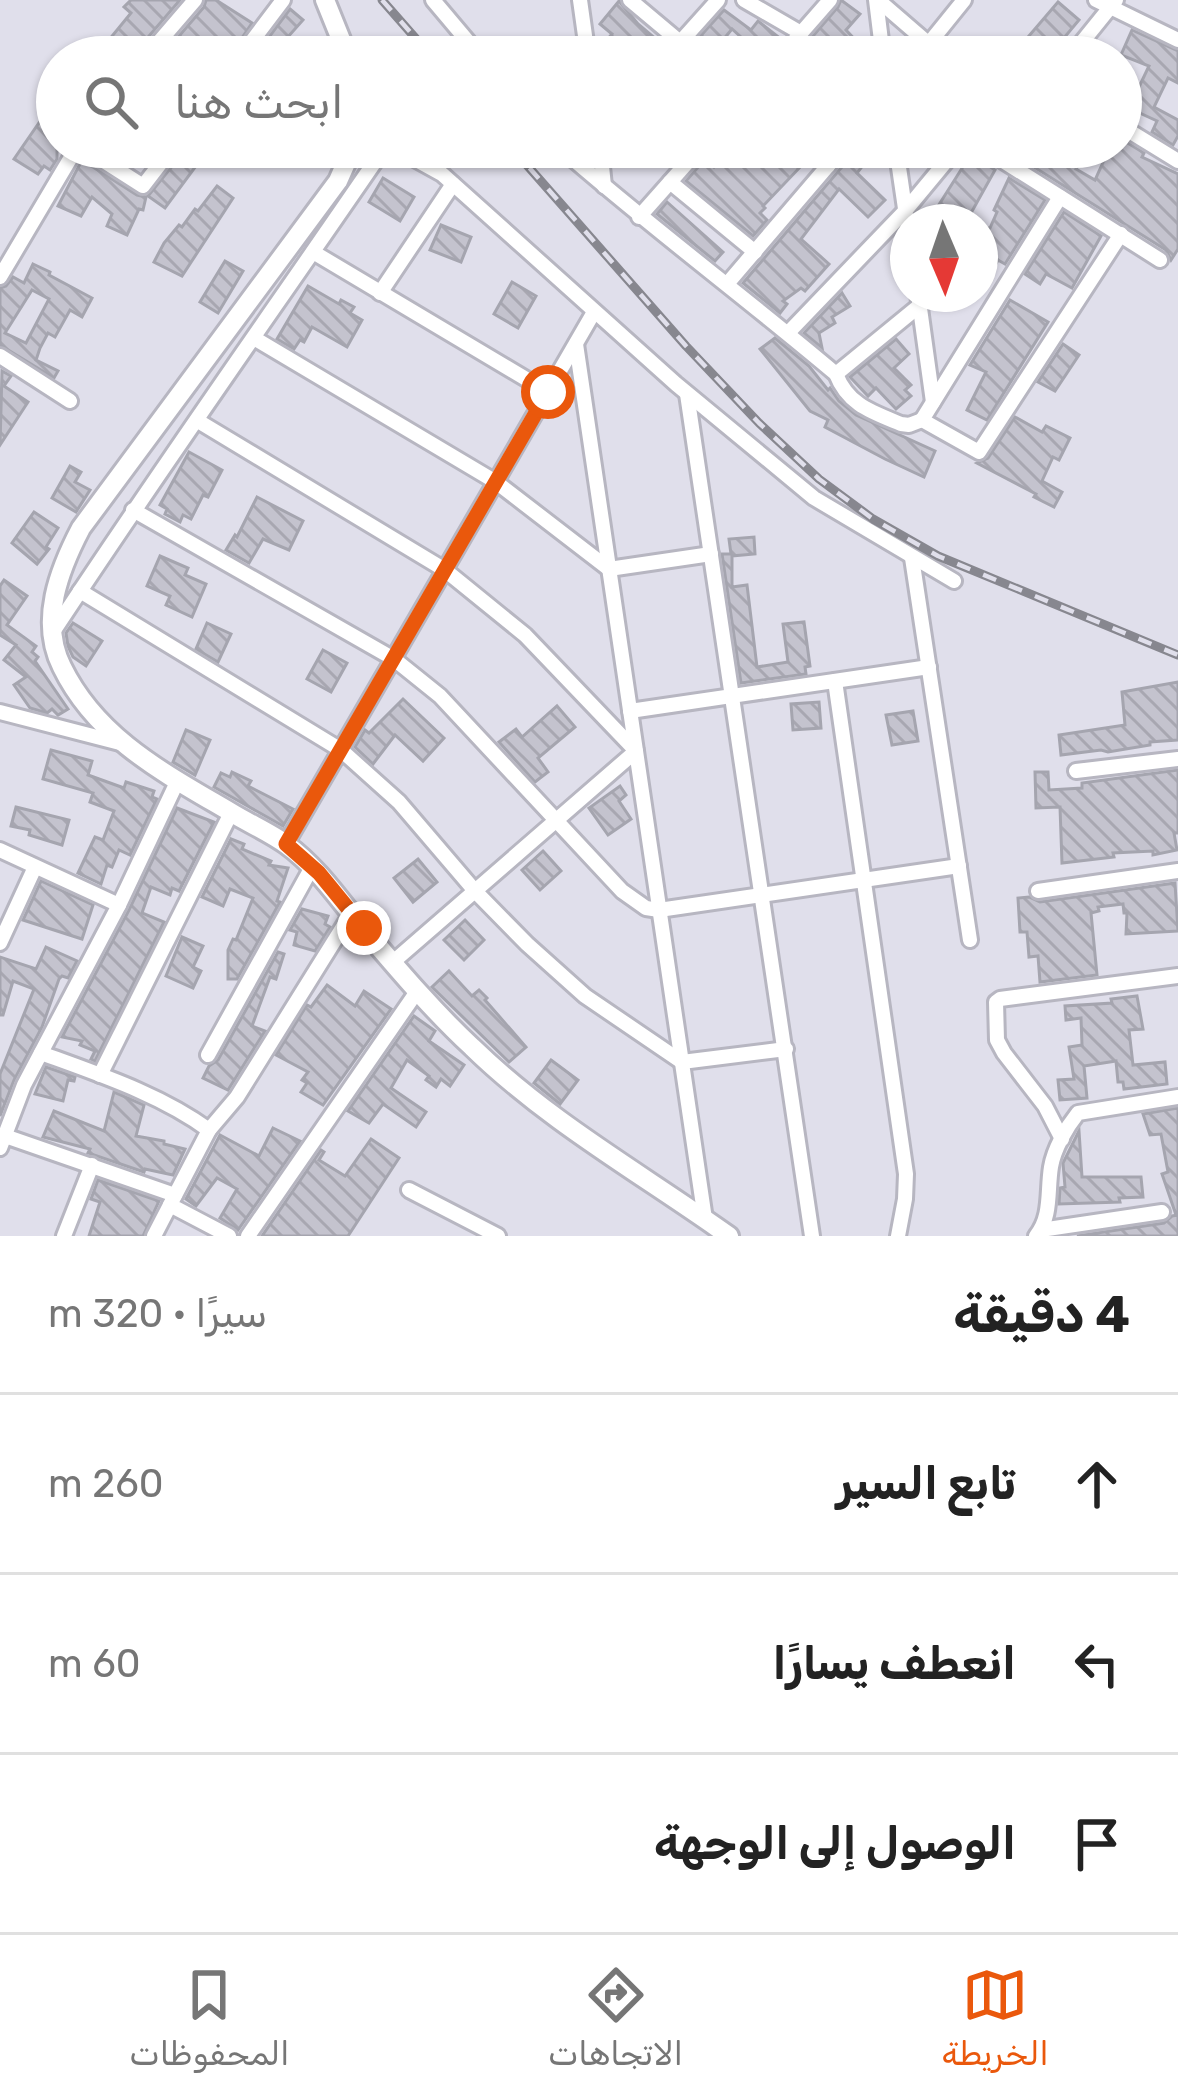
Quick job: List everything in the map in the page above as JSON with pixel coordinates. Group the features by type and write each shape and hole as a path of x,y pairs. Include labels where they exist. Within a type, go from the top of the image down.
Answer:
{"street":[{"path":"164,36 195,0"},
{"path":"256,36 283,0"},
{"path":"325,0 340,36"},
{"path":"434,0 464,36"},
{"path":"580,0 585,36"},
{"path":"631,0 673,36"},
{"path":"685,36 718,0"},
{"path":"744,0 801,33"},
{"path":"798,36 830,0"},
{"path":"877,0 910,36"},
{"path":"877,0 881,36"},
{"path":"936,36 964,0"},
{"path":"1085,36 1108,2 1178,40"},
{"path":"1142,139 1178,161"},
{"path":"0,277 67,168"},
{"path":"114,168 143,186 157,168"},
{"path":"344,168 80,528 57,578 53,632 59,663 91,713 120,743 286,844 312,867 418,990 535,1104 729,1236"},
{"path":"53,632 133,510 374,168"},
{"path":"430,168 687,394 814,497 953,581"},
{"path":"583,168 836,374 850,400 910,425 922,420 1060,197"},
{"path":"602,168 604,187"},
{"path":"639,217 682,168"},
{"path":"727,284 826,168"},
{"path":"899,168 904,204"},
{"path":"911,204 941,168"},
{"path":"1014,168 1160,260"},
{"path":"670,182 754,252"},
{"path":"380,292 452,184"},
{"path":"788,333 890,227"},
{"path":"922,420 979,452 1121,234"},
{"path":"313,253 548,392"},
{"path":"286,844 594,312"},
{"path":"836,374 906,312"},
{"path":"921,312 933,402"},
{"path":"254,338 496,482 609,568 711,554"},
{"path":"576,344 705,1219"},
{"path":"0,356 70,401"},
{"path":"687,394 812,1236"},
{"path":"198,421 445,570 525,635 636,752"},
{"path":"133,510 394,659 440,696 622,891 646,908 659,910 959,866"},
{"path":"912,558 970,940"},
{"path":"80,591 341,750 399,802 527,944 585,996 682,1062 785,1049"},
{"path":"630,711 929,667"},
{"path":"835,681 906,1174 898,1236"},
{"path":"0,712 120,743"},
{"path":"393,962 636,752"},
{"path":"1076,771 1178,759"},
{"path":"178,780 119,905 24,1085 2,1142 92,1165 173,1200 230,1236"},
{"path":"100,1075 231,813"},
{"path":"0,850 119,905"},
{"path":"0,944 35,867"},
{"path":"208,1055 312,867"},
{"path":"1038,890 1178,871"},
{"path":"154,1236 209,1130 237,1097 351,914"},
{"path":"1062,1138 997,1040 997,1002 1178,976"},
{"path":"248,1236 418,990"},
{"path":"41,1053 187,1114 209,1130"},
{"path":"1162,1213 1039,1233 1048,1204 1052,1162 1078,1113 1178,1097"},
{"path":"64,1236 92,1165"},
{"path":"409,1190 497,1236"}],"building":[{"path":"131,0 180,0 149,36 112,36 131,13 124,7"},
{"path":"206,0 216,0 252,23 243,36 179,36"},
{"path":"841,0 860,14 846,30 852,36 813,36"},
{"path":"619,1 652,36 610,36 600,24"},
{"path":"1058,2 1079,20 1066,36 1029,36"},
{"path":"290,9 303,20 289,36 270,36"},
{"path":"724,10 751,30 758,21 777,36 740,36 732,29 726,36 701,36"},
{"path":"1132,30 1178,51 1178,83 1168,78 1154,107 1178,120 1173,145 1152,132 1157,121 1142,114 1142,81 1149,66 1142,63 1142,36 1129,36"},
{"path":"36,127 36,168 42,168 38,174 14,159"},
{"path":"1142,157 1178,174 1178,249 1171,260 1166,250 1035,168 1077,168 1095,180 1100,168 1142,168"},
{"path":"78,168 95,168 146,197 127,235 107,226 112,214 92,197 81,216 58,206"},
{"path":"171,168 195,168 165,208 148,196"},
{"path":"697,168 799,168 763,206 760,213 767,220 753,236 686,181"},
{"path":"841,168 861,168 857,173 885,200 868,217 839,189 801,239 829,264 805,291 801,288 783,301 787,304 780,313 743,283"},
{"path":"962,168 995,170 976,204 939,204"},
{"path":"383,178 414,197 400,221 369,202"},
{"path":"1009,178 1045,200 1005,264 998,260 997,204"},
{"path":"217,186 233,198 182,276 154,262 164,243"},
{"path":"667,202 723,252 715,261 657,214"},
{"path":"1064,212 1101,236 1072,288 1046,274 1040,284 1025,274"},
{"path":"441,225 471,237 461,262 430,250"},
{"path":"225,261 243,271 218,313 200,302"},
{"path":"33,264 92,298 82,317 70,310 55,337 48,333 40,348 36,360 58,371 54,378 0,345 0,288 13,277 24,283","holes":["32,290 49,299 26,343 5,333"]},
{"path":"512,282 536,296 518,328 494,314"},
{"path":"308,286 354,307 350,313 362,320 347,347 312,327 294,349 277,339"},
{"path":"842,293 850,306 819,333 822,348 804,333"},
{"path":"1010,300 1048,322 987,420 967,410 986,372 970,365"},
{"path":"775,338 856,415 935,451 924,477 825,427 828,420 810,411 760,349"},
{"path":"896,339 909,354 894,368 911,385 905,390 911,396 896,409 876,388 868,396 850,377"},
{"path":"1063,344 1079,355 1055,391 1038,382"},
{"path":"2,371 11,376 4,386 28,402 0,445"},
{"path":"1015,417 1042,432 1046,426 1070,438 1059,460 1053,457 1042,481 1062,492 1054,507 977,463 988,458"},
{"path":"189,452 222,470 191,519 183,515 180,522 165,514 167,509 160,505"},
{"path":"70,466 81,472 75,482 90,490 76,512 52,498"},
{"path":"257,497 303,521 289,550 263,539 249,563 226,550"},
{"path":"34,512 58,528 37,564 12,543"},
{"path":"754,537 755,554 732,556 732,587 747,585 757,667 788,662 783,624 804,622 810,666 805,667 806,674 741,683 722,554 731,554 729,539"},
{"path":"160,556 188,568 185,575 206,584 192,617 166,605 170,596 147,586"},
{"path":"4,580 27,596 7,625 36,646 35,661 68,709 58,715 52,709 47,713 30,708 14,685 26,677 4,660 16,645 0,635"},
{"path":"73,623 102,641 86,666 73,657 68,646 66,633"},
{"path":"207,623 231,634 218,662 196,649"},
{"path":"323,650 347,663 331,692 307,679"},
{"path":"1178,682 1178,740 1061,755 1059,735 1125,725 1122,692"},
{"path":"403,699 444,738 423,761 395,735 373,764 355,747 365,730 369,733"},
{"path":"819,702 821,728 793,730 791,704"},
{"path":"557,706 575,727 538,758 548,772 535,782 499,742 516,729 522,737"},
{"path":"913,711 918,741 892,745 886,715"},
{"path":"186,730 210,740 195,775 173,762"},
{"path":"51,750 92,761 88,775 124,788 126,782 154,791 152,797 157,799 130,855 119,850 101,884 78,873 95,837 103,840 114,811 90,802 93,793 43,779"},
{"path":"1178,770 1177,850 1153,855 1153,851 1113,853 1114,857 1062,863 1060,807 1036,808 1035,772 1048,772 1049,790"},
{"path":"232,772 251,781 248,786 293,809 283,826 214,787 221,773 230,777"},
{"path":"620,786 626,795 619,801 631,819 608,835 589,808"},
{"path":"16,807 69,820 62,845 11,826"},
{"path":"177,808 214,822 179,891 172,888 170,895 151,887 142,913 164,922 95,1061 91,1059 95,1051 80,1045 82,1041 62,1037"},
{"path":"231,839 271,861 269,865 288,868 280,902 237,979 228,979 228,950 253,898 230,889 223,906 202,897"},
{"path":"543,851 561,871 540,890 522,870"},
{"path":"418,859 437,882 413,902 394,878"},
{"path":"41,881 93,905 82,939 23,920"},
{"path":"1175,883 1178,931 1126,934 1123,904 1098,907 1099,911 1091,913 1097,975 1040,982 1038,956 1029,957 1027,932 1020,932 1018,898 1040,902"},
{"path":"302,909 328,916 325,924 330,927 315,951 294,945 297,932 290,930"},
{"path":"465,920 484,940 464,960 444,940"},
{"path":"182,937 203,946 193,967 201,971 193,988 166,976"},
{"path":"46,947 77,961 68,978 59,979 0,1116 0,1074 34,989 13,981 0,1015 0,957 36,969"},
{"path":"278,952 284,954 276,979 270,977 252,1026 265,1031 228,1090 203,1078 218,1060"},
{"path":"449,971 472,996 479,990 526,1047 509,1062 432,987"},
{"path":"327,985 355,1006 364,991 391,1009 323,1105 301,1092 308,1072 276,1055 307,1005 311,1007"},
{"path":"1137,996 1143,1029 1129,1030 1133,1065 1165,1062 1167,1084 1124,1089 1123,1082 1118,1082 1116,1061 1084,1066 1087,1098 1060,1100 1058,1080 1074,1079 1069,1047 1082,1045 1081,1018 1066,1020 1065,1006"},
{"path":"414,1016 435,1031 429,1041 464,1065 450,1086 441,1079 436,1087 407,1060 391,1088 426,1112 416,1127 383,1104 369,1123 348,1111"},
{"path":"551,1060 578,1080 560,1104 534,1083"},
{"path":"46,1067 75,1077 68,1080 63,1101 35,1094"},
{"path":"114,1092 144,1105 136,1136 185,1149 173,1175 144,1172 88,1153 90,1149 43,1137 54,1111 104,1131"},
{"path":"1178,1108 1176,1215 1162,1174 1168,1172 1161,1134 1150,1135 1143,1114"},
{"path":"273,1128 300,1141 238,1230 220,1218 237,1189 217,1178 196,1206 186,1199 220,1135 259,1156"},
{"path":"1079,1131 1082,1177 1141,1177 1143,1197 1059,1204 1060,1188 1065,1187 1063,1163"},
{"path":"371,1139 399,1158 348,1236 262,1236 321,1150 319,1160 345,1176"},
{"path":"98,1180 159,1201 143,1236 89,1236 100,1202 91,1199"},
{"path":"1178,1215 1178,1236 1077,1236 1164,1223"}],"railway":[{"path":"382,0 414,36"},
{"path":"529,168 686,346 819,479 873,519 938,556 1178,655"}],"route":[{"path":"364,928 319,873 286,844 548,392"}]}
